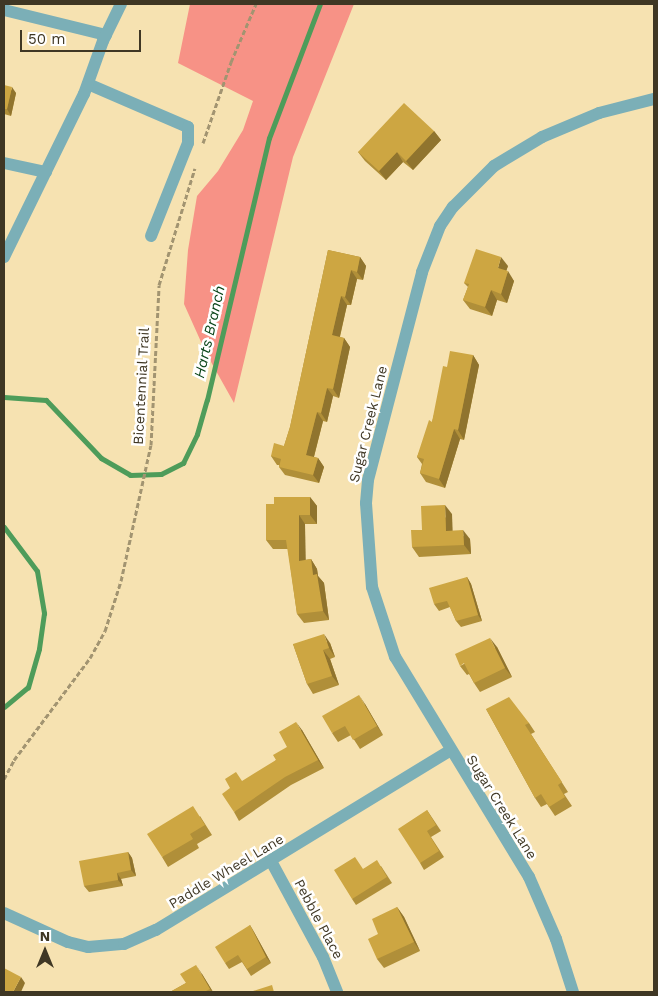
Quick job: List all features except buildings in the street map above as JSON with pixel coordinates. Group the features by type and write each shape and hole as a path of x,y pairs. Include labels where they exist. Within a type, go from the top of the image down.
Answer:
{"street":[{"path":"4,257 88,84 106,35 121,4"},
{"path":"4,10 106,35"},
{"path":"88,84 188,128 188,143 151,236"},
{"name":"Sugar Creek Lane","path":"573,992 553,931 528,876 403,676 384,632 372,587 366,529 368,480 425,263 440,226 453,207 494,166 517,150 568,125 654,99"},
{"path":"4,163 46,172"},
{"name":"Paddle Wheel Lane","path":"4,913 68,942 88,947 115,946 156,930 449,751"},
{"name":"Pebble Place","path":"271,861 323,956 337,992"}],"path":[{"path":"202,147 231,62 256,4"},
{"name":"Bicentennial Trail","path":"4,779 14,760 90,658 105,630 122,581 151,445 160,285 196,165"}],"shaded area":[{"path":"190,4 354,4 293,157 234,403 206,353 184,304 188,250 197,196 218,171 243,130 253,101 178,63"}],"waterway":[{"name":"Harts Branch","path":"4,397 46,400 101,458 130,475 161,474 183,463 197,434 207,400 269,138 320,4"},
{"name":"Harts Branch","path":"4,527 37,571 44,613 39,649 28,687 4,707"}]}
